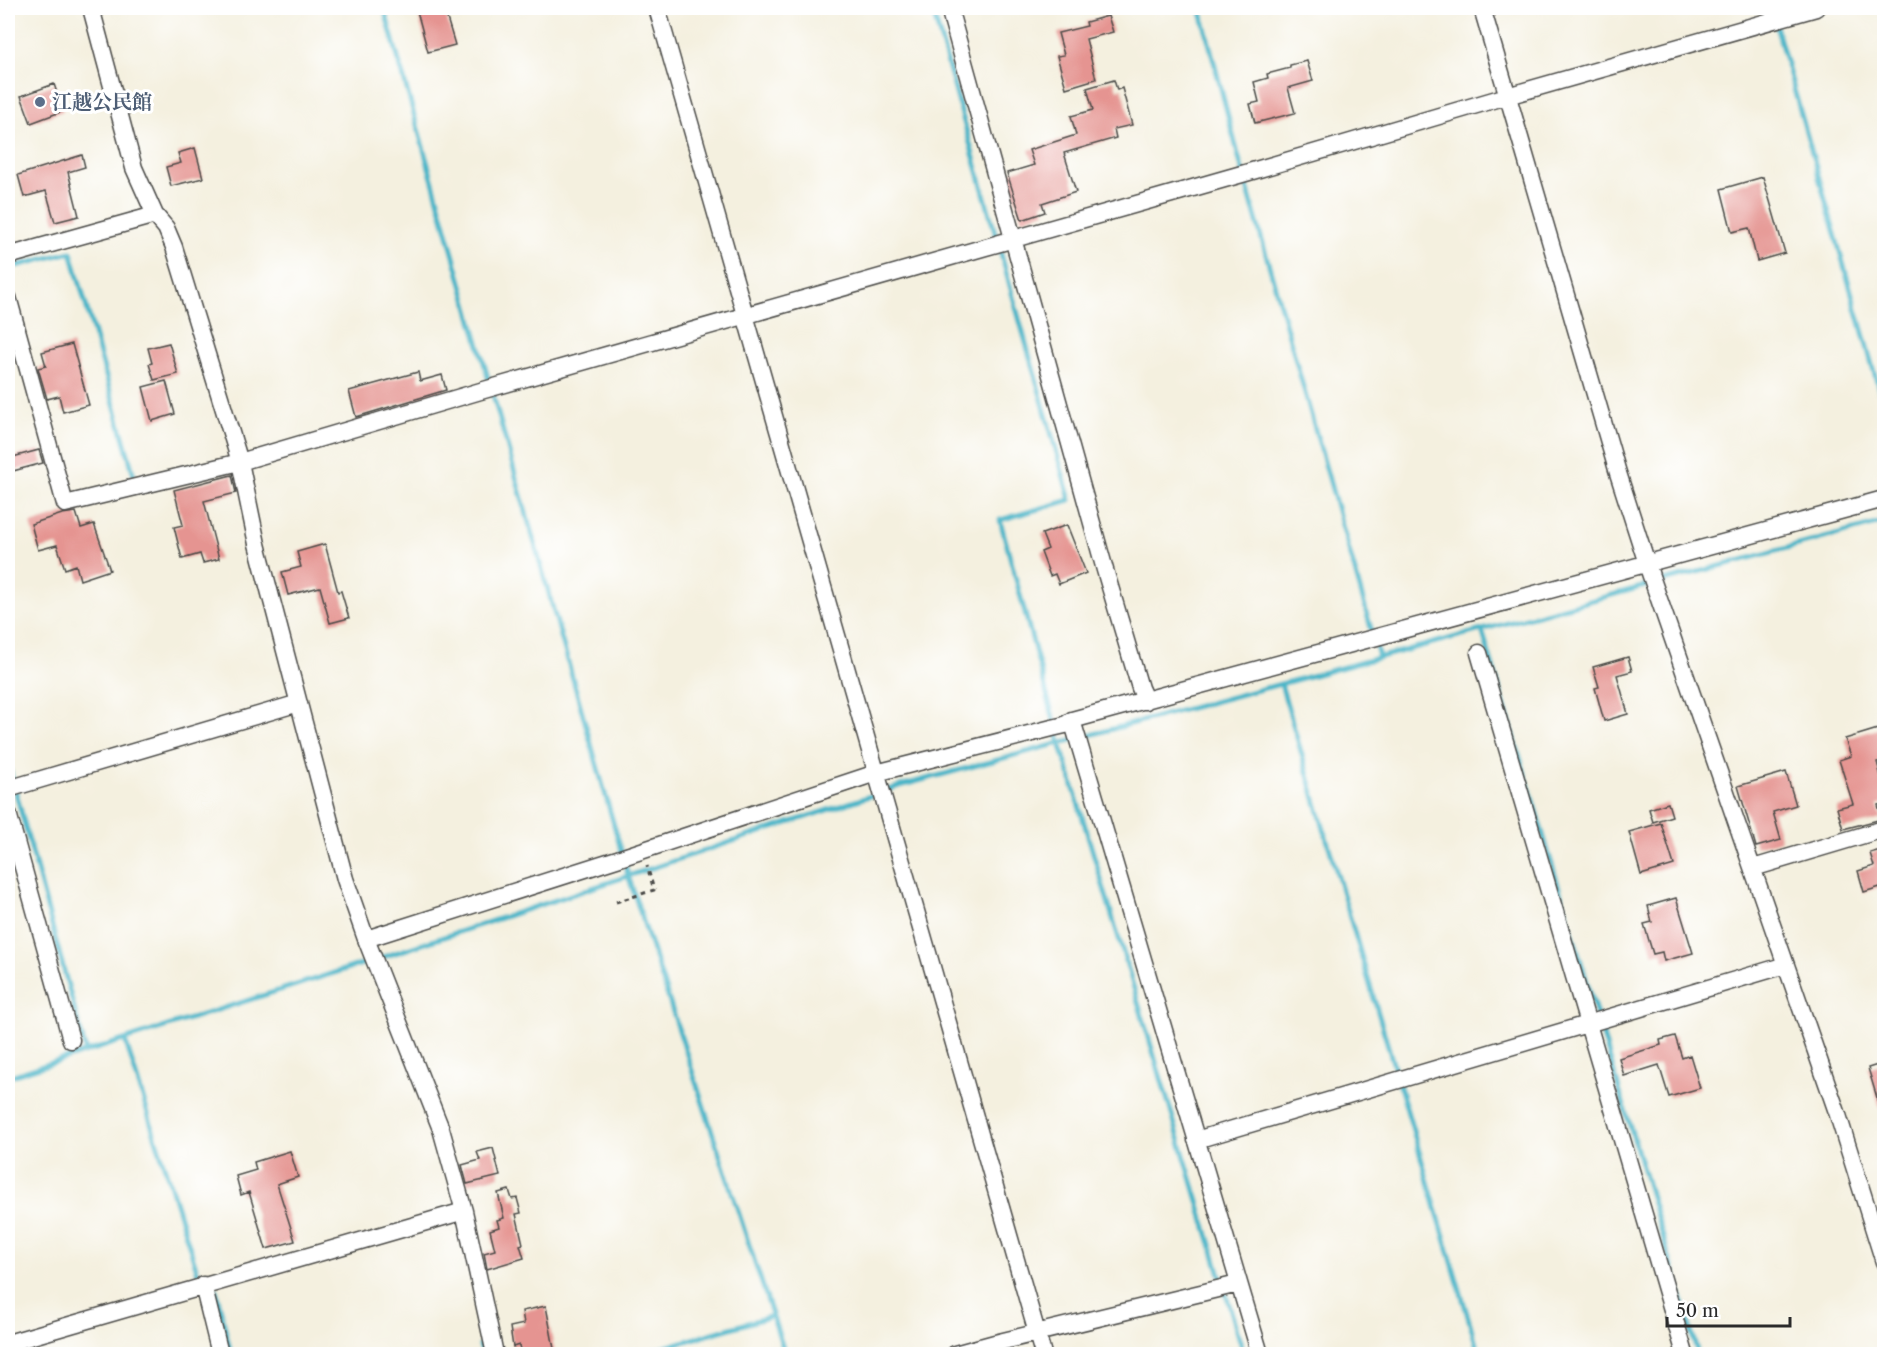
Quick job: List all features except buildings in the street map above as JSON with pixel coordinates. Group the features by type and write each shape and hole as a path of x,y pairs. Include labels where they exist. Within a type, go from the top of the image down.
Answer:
{"street":[{"path":"91,8 134,168 155,215 166,228 174,247 240,462 257,544 345,879 441,1129 464,1211 495,1354"},
{"path":"657,8 1043,1354"},
{"path":"949,8 1004,241 1140,688 1146,701"},
{"path":"1482,8 1618,473 1651,576 1838,1115 1884,1262"},
{"path":"8,297 65,504 240,462 490,388 1244,174 1816,8"},
{"path":"8,256 155,215"},
{"path":"372,952 622,857 880,786 1068,730 1146,701 1373,637 1651,576 1884,499"},
{"path":"1479,653 1596,1023 1685,1354"},
{"path":"14,787 299,703"},
{"path":"1068,730 1196,1140 1229,1286 1260,1354"},
{"path":"8,813 71,1040"},
{"path":"1753,868 1884,829"},
{"path":"1196,1140 1786,965"},
{"path":"8,1342 464,1211"},
{"path":"208,1284 220,1354"},
{"path":"955,1354 1229,1286"}],"path":[{"path":"616,902 654,890 647,863"}],"waterway":[{"path":"384,8 628,875 785,1354"},
{"path":"932,8 1070,500 1000,520 1060,743 1244,1354"},
{"path":"1200,8 1239,158 1379,657"},
{"path":"1771,8 1884,407"},
{"path":"8,268 71,252 135,479"},
{"path":"8,1077 362,964 900,786 1884,522"},
{"path":"1482,630 1698,1354"},
{"path":"1281,684 1479,1354"},
{"path":"8,763 86,1052"},
{"path":"125,1040 199,1277 205,1282"},
{"path":"213,1287 216,1290 231,1354"},
{"path":"641,1354 772,1316"},
{"path":"480,1345 483,1354"}],"place":[{"name":"江越公民館","path":"40,102"}]}
